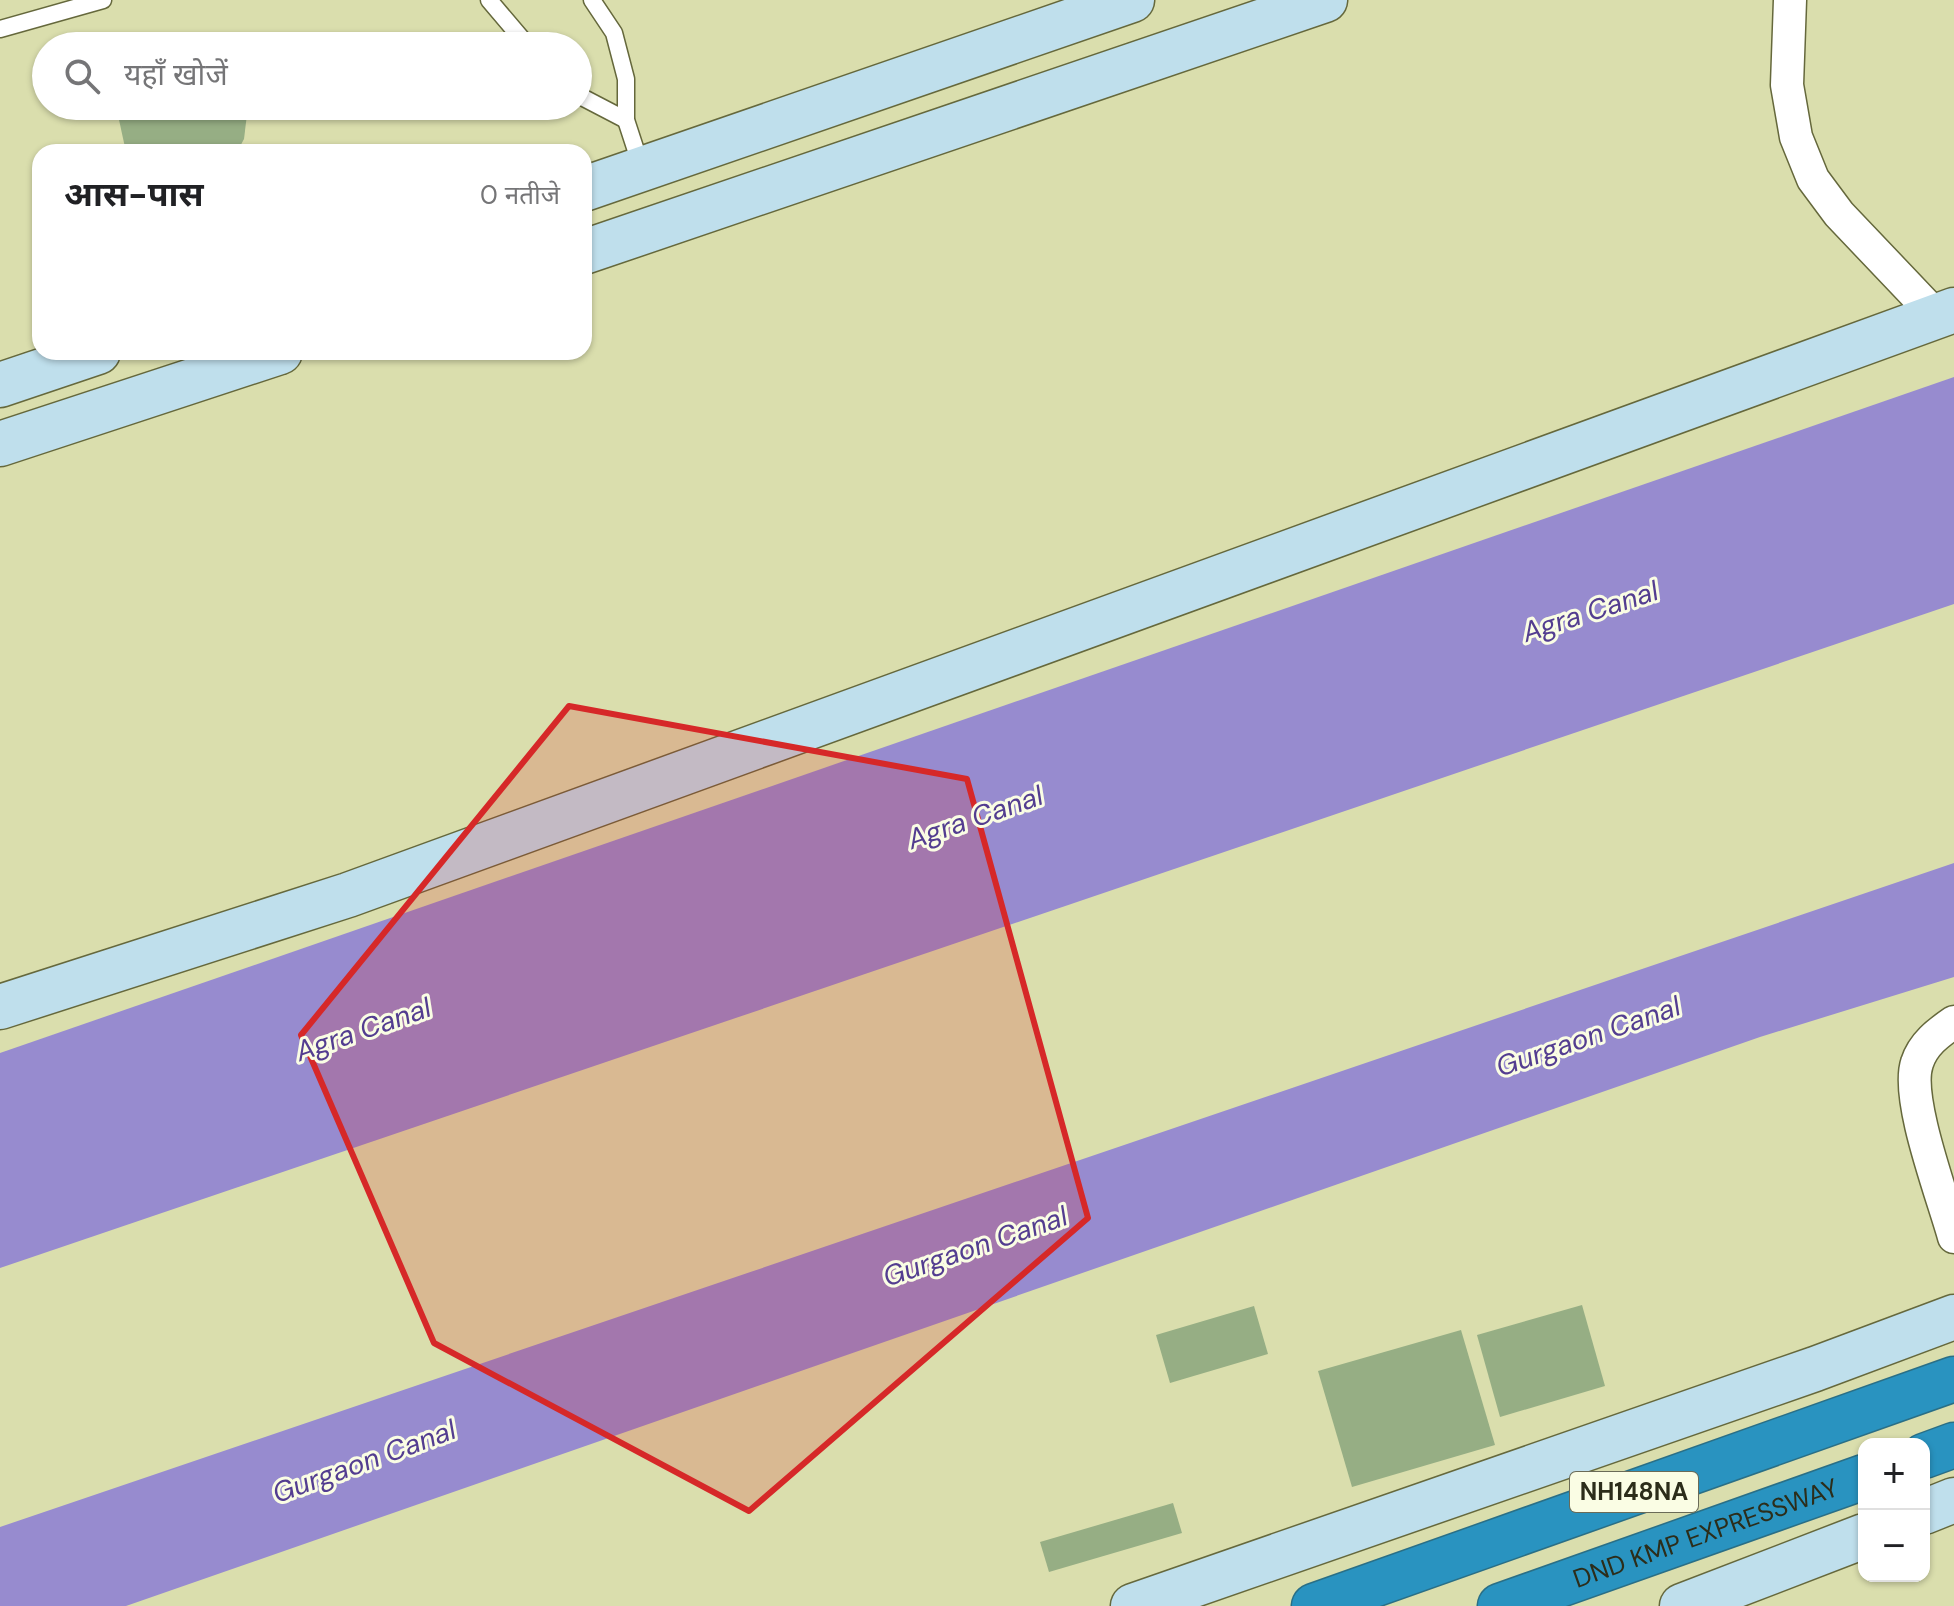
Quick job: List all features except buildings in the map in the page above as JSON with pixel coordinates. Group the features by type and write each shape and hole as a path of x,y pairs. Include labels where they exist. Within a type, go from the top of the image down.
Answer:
{"highway":[{"name":"NH148NA","path":"1314,1606 1954,1379"},
{"path":"1930,1454 1954,1445"},
{"name":"DND KMP EXPRESSWAY","path":"1500,1606 1858,1479"}],"street":[{"path":"592,186 1132,0"},
{"path":"592,249 1325,0"},
{"path":"0,1007 348,895 1945,313 1839,214 1813,179 1796,137 1787,85 1790,0"},
{"path":"0,385 74,360"},
{"path":"0,444 256,360"},
{"path":"1954,1022 1931,1038 1917,1062 1913,1091 1954,1237"},
{"path":"1133,1606 1815,1369 1954,1317"},
{"path":"1929,1510 1954,1500"},
{"path":"1682,1606 1858,1538"}],"lane":[{"path":"0,29 103,0"},
{"path":"489,0 516,32"},
{"path":"592,0 614,33 626,79 626,120 642,168"},
{"path":"592,102 626,120"}],"highlighted area":[{"path":"569,706 967,779 1088,1218 749,1511 434,1343 301,1035"}],"water":[{"name":"Agra Canal","path":"1954,377 1954,604 0,1268 0,1053"},
{"name":"Gurgaon Canal","path":"1954,863 1954,977 1760,1037 126,1606 0,1606 0,1527"}]}
